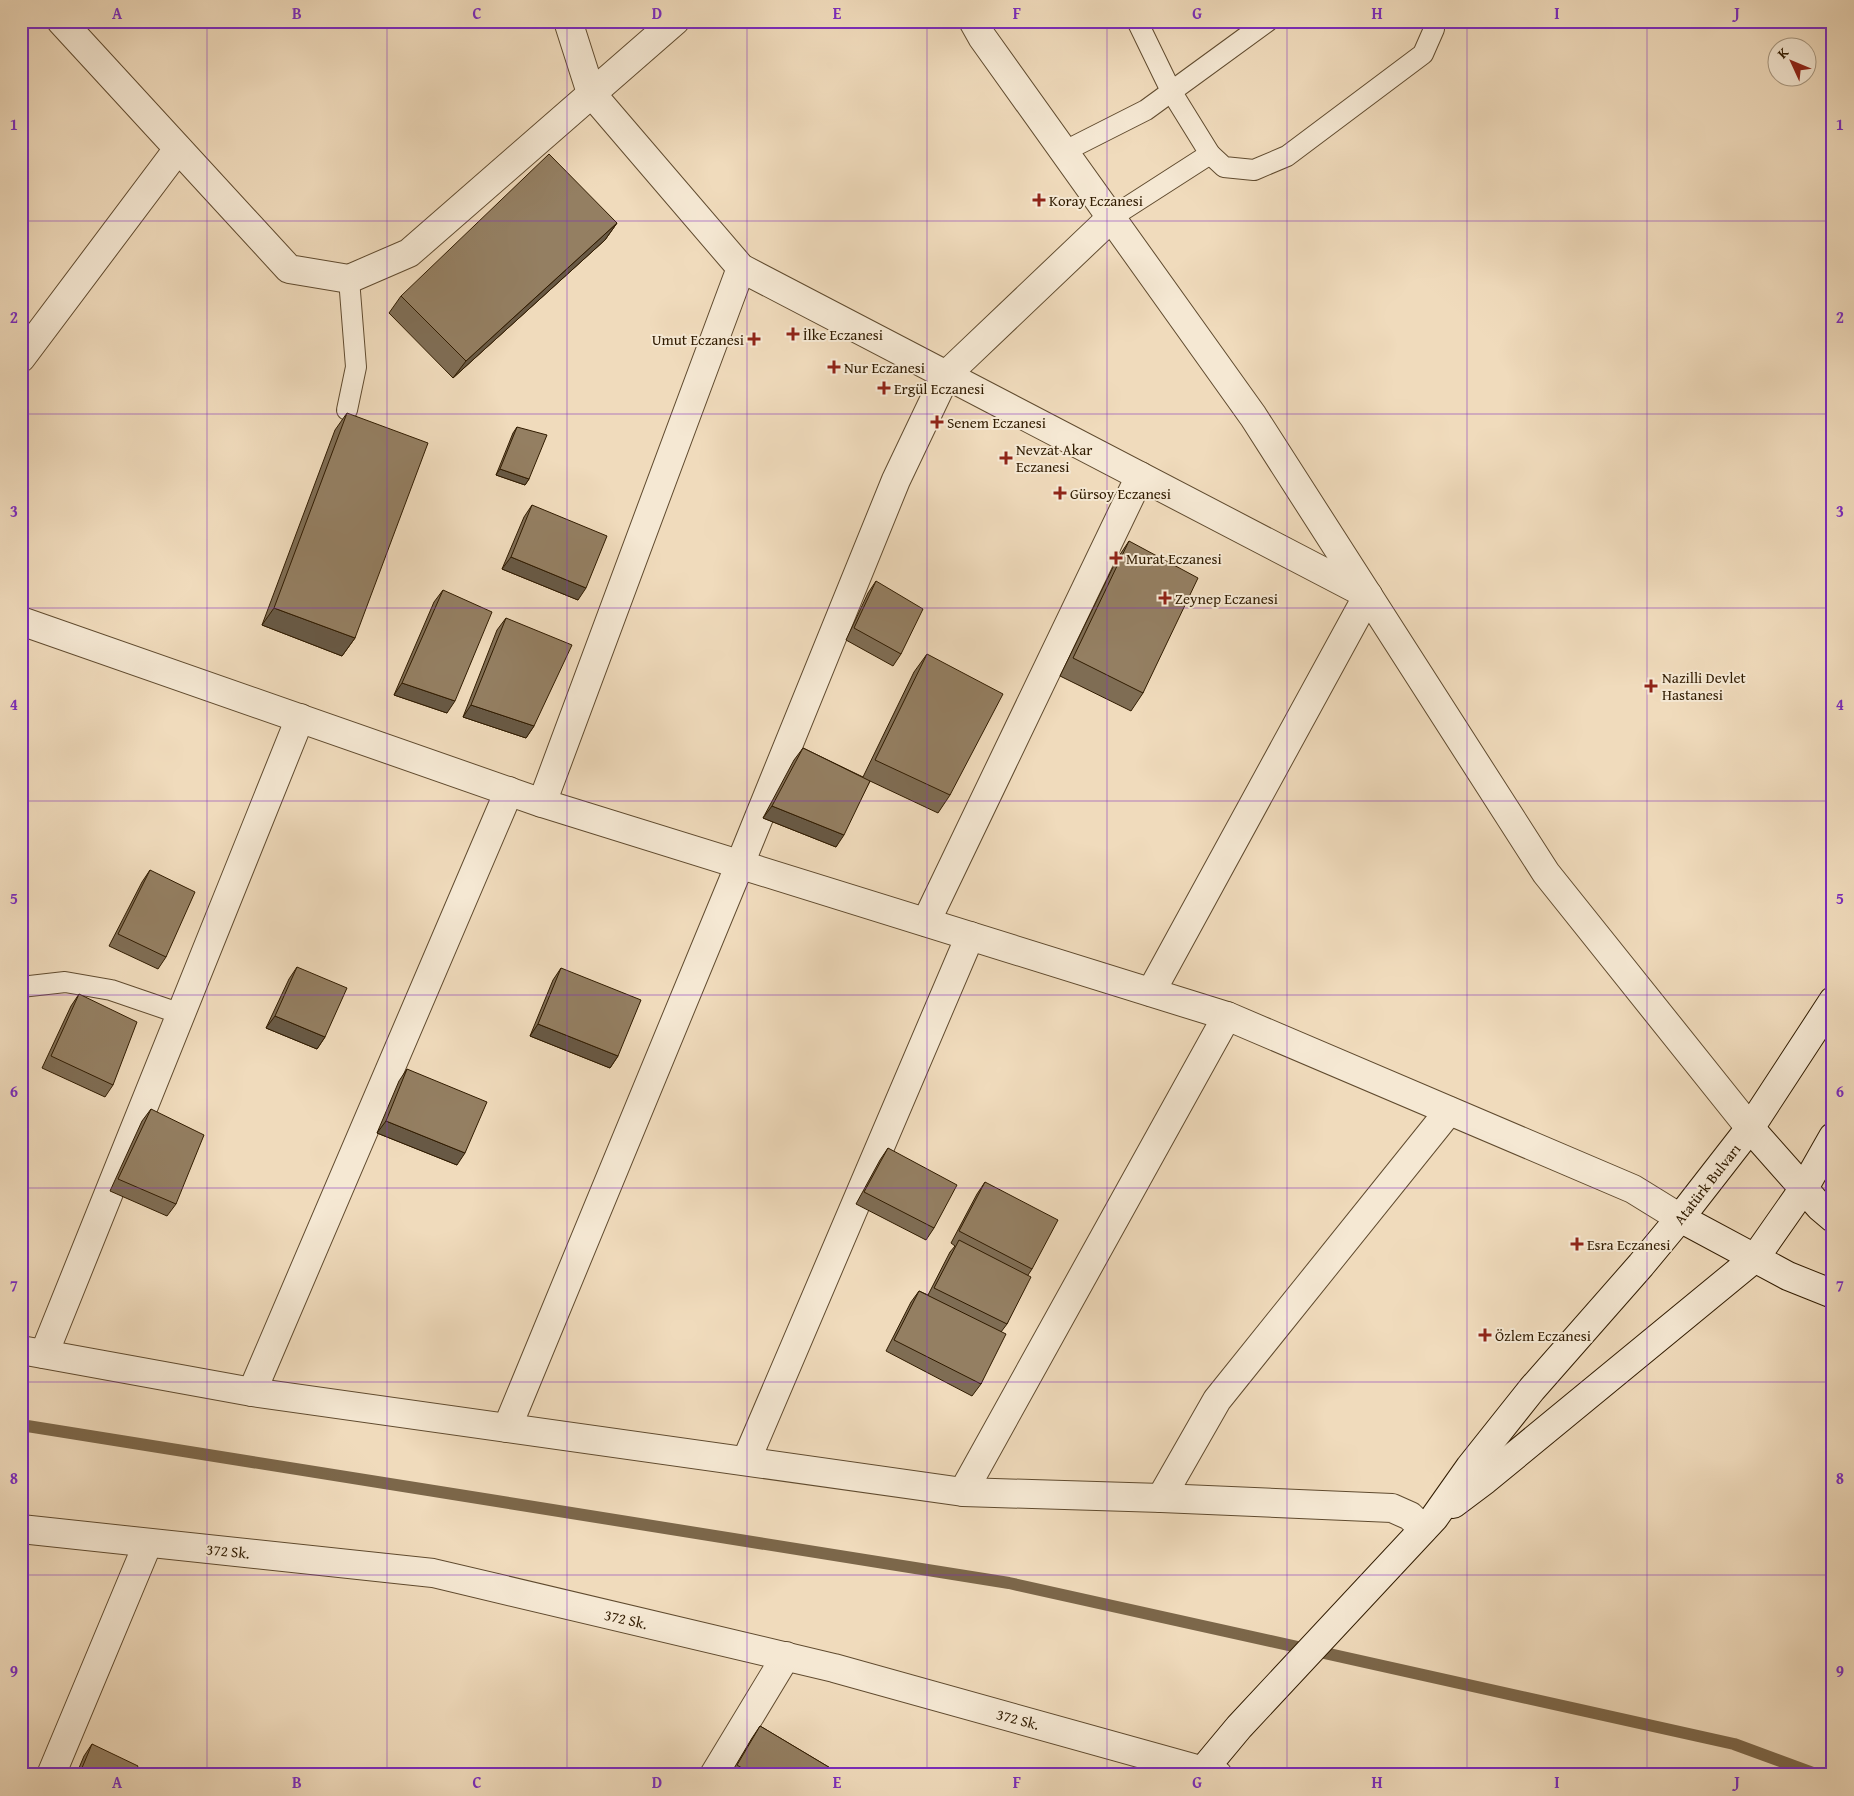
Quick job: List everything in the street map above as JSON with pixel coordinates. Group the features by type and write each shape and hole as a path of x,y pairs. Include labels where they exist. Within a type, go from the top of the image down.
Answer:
{"street":[{"path":"61,21 289,269 350,279 409,253 675,21"},
{"path":"568,21 591,93 740,268 1368,595"},
{"path":"973,21 982,37 1254,416 1546,873 1750,1128 1820,1207 1833,1218"},
{"path":"21,358 178,149"},
{"path":"507,1428 896,480 946,375 1112,218"},
{"path":"542,803 740,268"},
{"path":"926,922 1140,476"},
{"path":"1151,992 1368,595"},
{"path":"21,621 542,803 1227,1016 1633,1189 1680,1218 1788,1276 1833,1294"},
{"path":"300,718 181,1014 33,1352 252,1392 963,1492 1392,1508 1410,1516 1423,1529"},
{"path":"252,1392 509,791"},
{"path":"746,1461 970,936"},
{"name":"Atatürk Bulvarı","path":"1423,1529 1532,1389 1635,1272 1750,1128 1833,1001"},
{"path":"963,1492 1227,1016"},
{"path":"1161,1498 1217,1400 1449,1111"},
{"path":"1207,1773 1239,1726 1423,1529 1754,1258 1804,1188 1833,1137"},
{"name":"372 Sk.","path":"21,1529 433,1573 834,1668 1207,1773"},
{"path":"51,1775 148,1543"},
{"path":"714,1775 786,1656"}],"lane":[{"path":"1137,21 1171,91 1210,154 1224,167 1254,170 1287,156 1423,54 1434,29 1432,21"},
{"path":"1065,151 1146,110 1268,21"},
{"path":"1112,218 1210,154"},
{"path":"348,410 356,367 350,279"},
{"path":"21,987 65,982 111,990 181,1014"}],"building":[{"path":"549,154 617,223 466,361 401,296"},
{"path":"347,413 428,443 355,638 274,608"},
{"path":"517,427 547,435 529,479 500,469"},
{"path":"532,505 607,536 586,588 511,557"},
{"path":"1129,541 1198,578 1143,693 1073,658"},
{"path":"876,581 923,609 901,654 854,628"},
{"path":"443,590 492,612 455,701 402,683"},
{"path":"506,618 572,645 534,726 471,705"},
{"path":"927,654 1003,694 950,795 875,760"},
{"path":"803,748 870,781 844,835 772,806"},
{"path":"150,870 195,892 166,957 118,934"},
{"path":"297,967 347,988 325,1037 275,1016"},
{"path":"561,968 641,1000 618,1056 538,1024"},
{"path":"79,994 137,1022 113,1085 51,1056"},
{"path":"407,1069 487,1102 465,1153 386,1121"},
{"path":"151,1109 204,1135 176,1204 118,1179"},
{"path":"888,1148 957,1185 934,1228 864,1192"},
{"path":"985,1182 1058,1220 1032,1269 959,1231"},
{"path":"959,1240 1031,1277 1007,1324 934,1288"},
{"path":"919,1291 1006,1334 981,1384 894,1340"},
{"path":"760,1726 842,1775 753,1775 737,1765"},
{"path":"92,1744 138,1766 134,1775 79,1775"}],"waterway":[{"path":"21,1425 1009,1583 1734,1744 1818,1775"}],"place":[{"name":"Koray Eczanesi","path":"1039,200"},
{"name":"İlke Eczanesi","path":"793,334"},
{"name":"Umut Eczanesi","path":"754,339"},
{"name":"Nur Eczanesi","path":"834,367"},
{"name":"Ergül Eczanesi","path":"884,388"},
{"name":"Senem Eczanesi","path":"937,422"},
{"name":"Nevzat Akar Eczanesi","path":"1006,458"},
{"name":"Gürsoy Eczanesi","path":"1060,493"},
{"name":"Murat Eczanesi","path":"1116,558"},
{"name":"Zeynep Eczanesi","path":"1165,598"},
{"name":"Nazilli Devlet Hastanesi","path":"1651,686"},
{"name":"Esra Eczanesi","path":"1577,1244"},
{"name":"Özlem Eczanesi","path":"1485,1335"}]}
